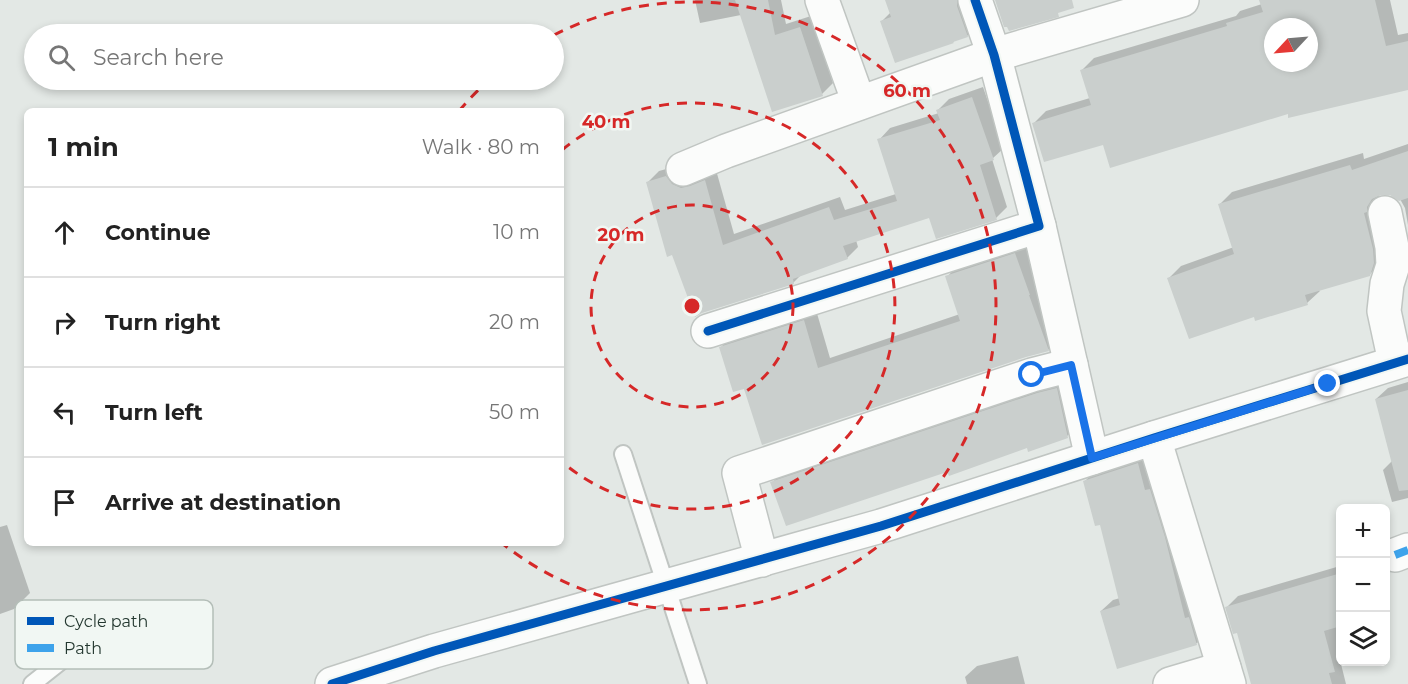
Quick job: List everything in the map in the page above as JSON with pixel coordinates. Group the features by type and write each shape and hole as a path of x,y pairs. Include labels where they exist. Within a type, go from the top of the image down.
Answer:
{"street":[{"path":"822,0 860,103"},
{"path":"975,0 994,56 1039,226 1092,458"},
{"path":"683,169 994,56 1182,0"},
{"path":"332,684 434,651 881,526 1402,361 1384,311 1387,284 1393,265 1385,213"},
{"path":"708,331 1039,226"},
{"path":"762,560 739,473 1032,375 1071,365"},
{"path":"1154,438 1227,676 1170,684"}],"lane":[{"path":"623,454 699,684"},
{"path":"33,684 52,669"}],"building":[{"path":"735,0 768,0 775,35 800,27 823,96 772,112"},
{"path":"885,0 957,0 968,37 895,63 880,21 891,17"},
{"path":"995,0 1072,0 1074,8 1058,13 1059,17 1009,31 1007,27 1004,27"},
{"path":"1259,0 1375,0 1386,46 1408,41 1408,90 1288,118 1288,114 1110,168 1103,145 1044,162 1032,123 1091,105 1080,70 1227,26 1226,23 1263,12"},
{"path":"972,97 994,160 980,165 997,220 936,239 929,218 843,246 848,259 793,279 794,284 695,317 672,255 667,257 646,182 666,176 672,184 681,188 705,180 723,245 829,207 834,220 897,201 877,139 940,120 936,110"},
{"path":"1408,151 1408,198 1399,201 1390,195 1381,195 1372,199 1367,212 1364,213 1373,249 1374,263 1370,276 1305,295 1308,305 1255,321 1254,317 1189,339 1167,278 1234,254 1218,204 1350,165 1352,170"},
{"path":"1015,253 1049,351 762,445 744,389 733,392 719,347 804,320 818,368 960,321 945,276"},
{"path":"1057,388 1068,438 1028,452 1027,448 949,476 947,472 786,526 770,482"},
{"path":"1408,390 1408,490 1399,491 1375,399"},
{"path":"1138,463 1145,490 1150,489 1165,537 1185,618 1189,617 1197,645 1117,669 1100,611 1120,605 1100,525 1095,526 1083,481"},
{"path":"1336,574 1336,627 1324,631 1335,672 1329,673 1332,684 1251,684 1237,633 1233,634 1225,607"}],"marked path":[{"path":"1395,555 1408,550"}],"cycle path":[{"path":"708,331 1039,226 994,55 975,0"},
{"path":"332,684 434,651 881,526 1408,359"}],"route":[{"path":"1032,375 1071,365 1092,458 1328,384"}]}
